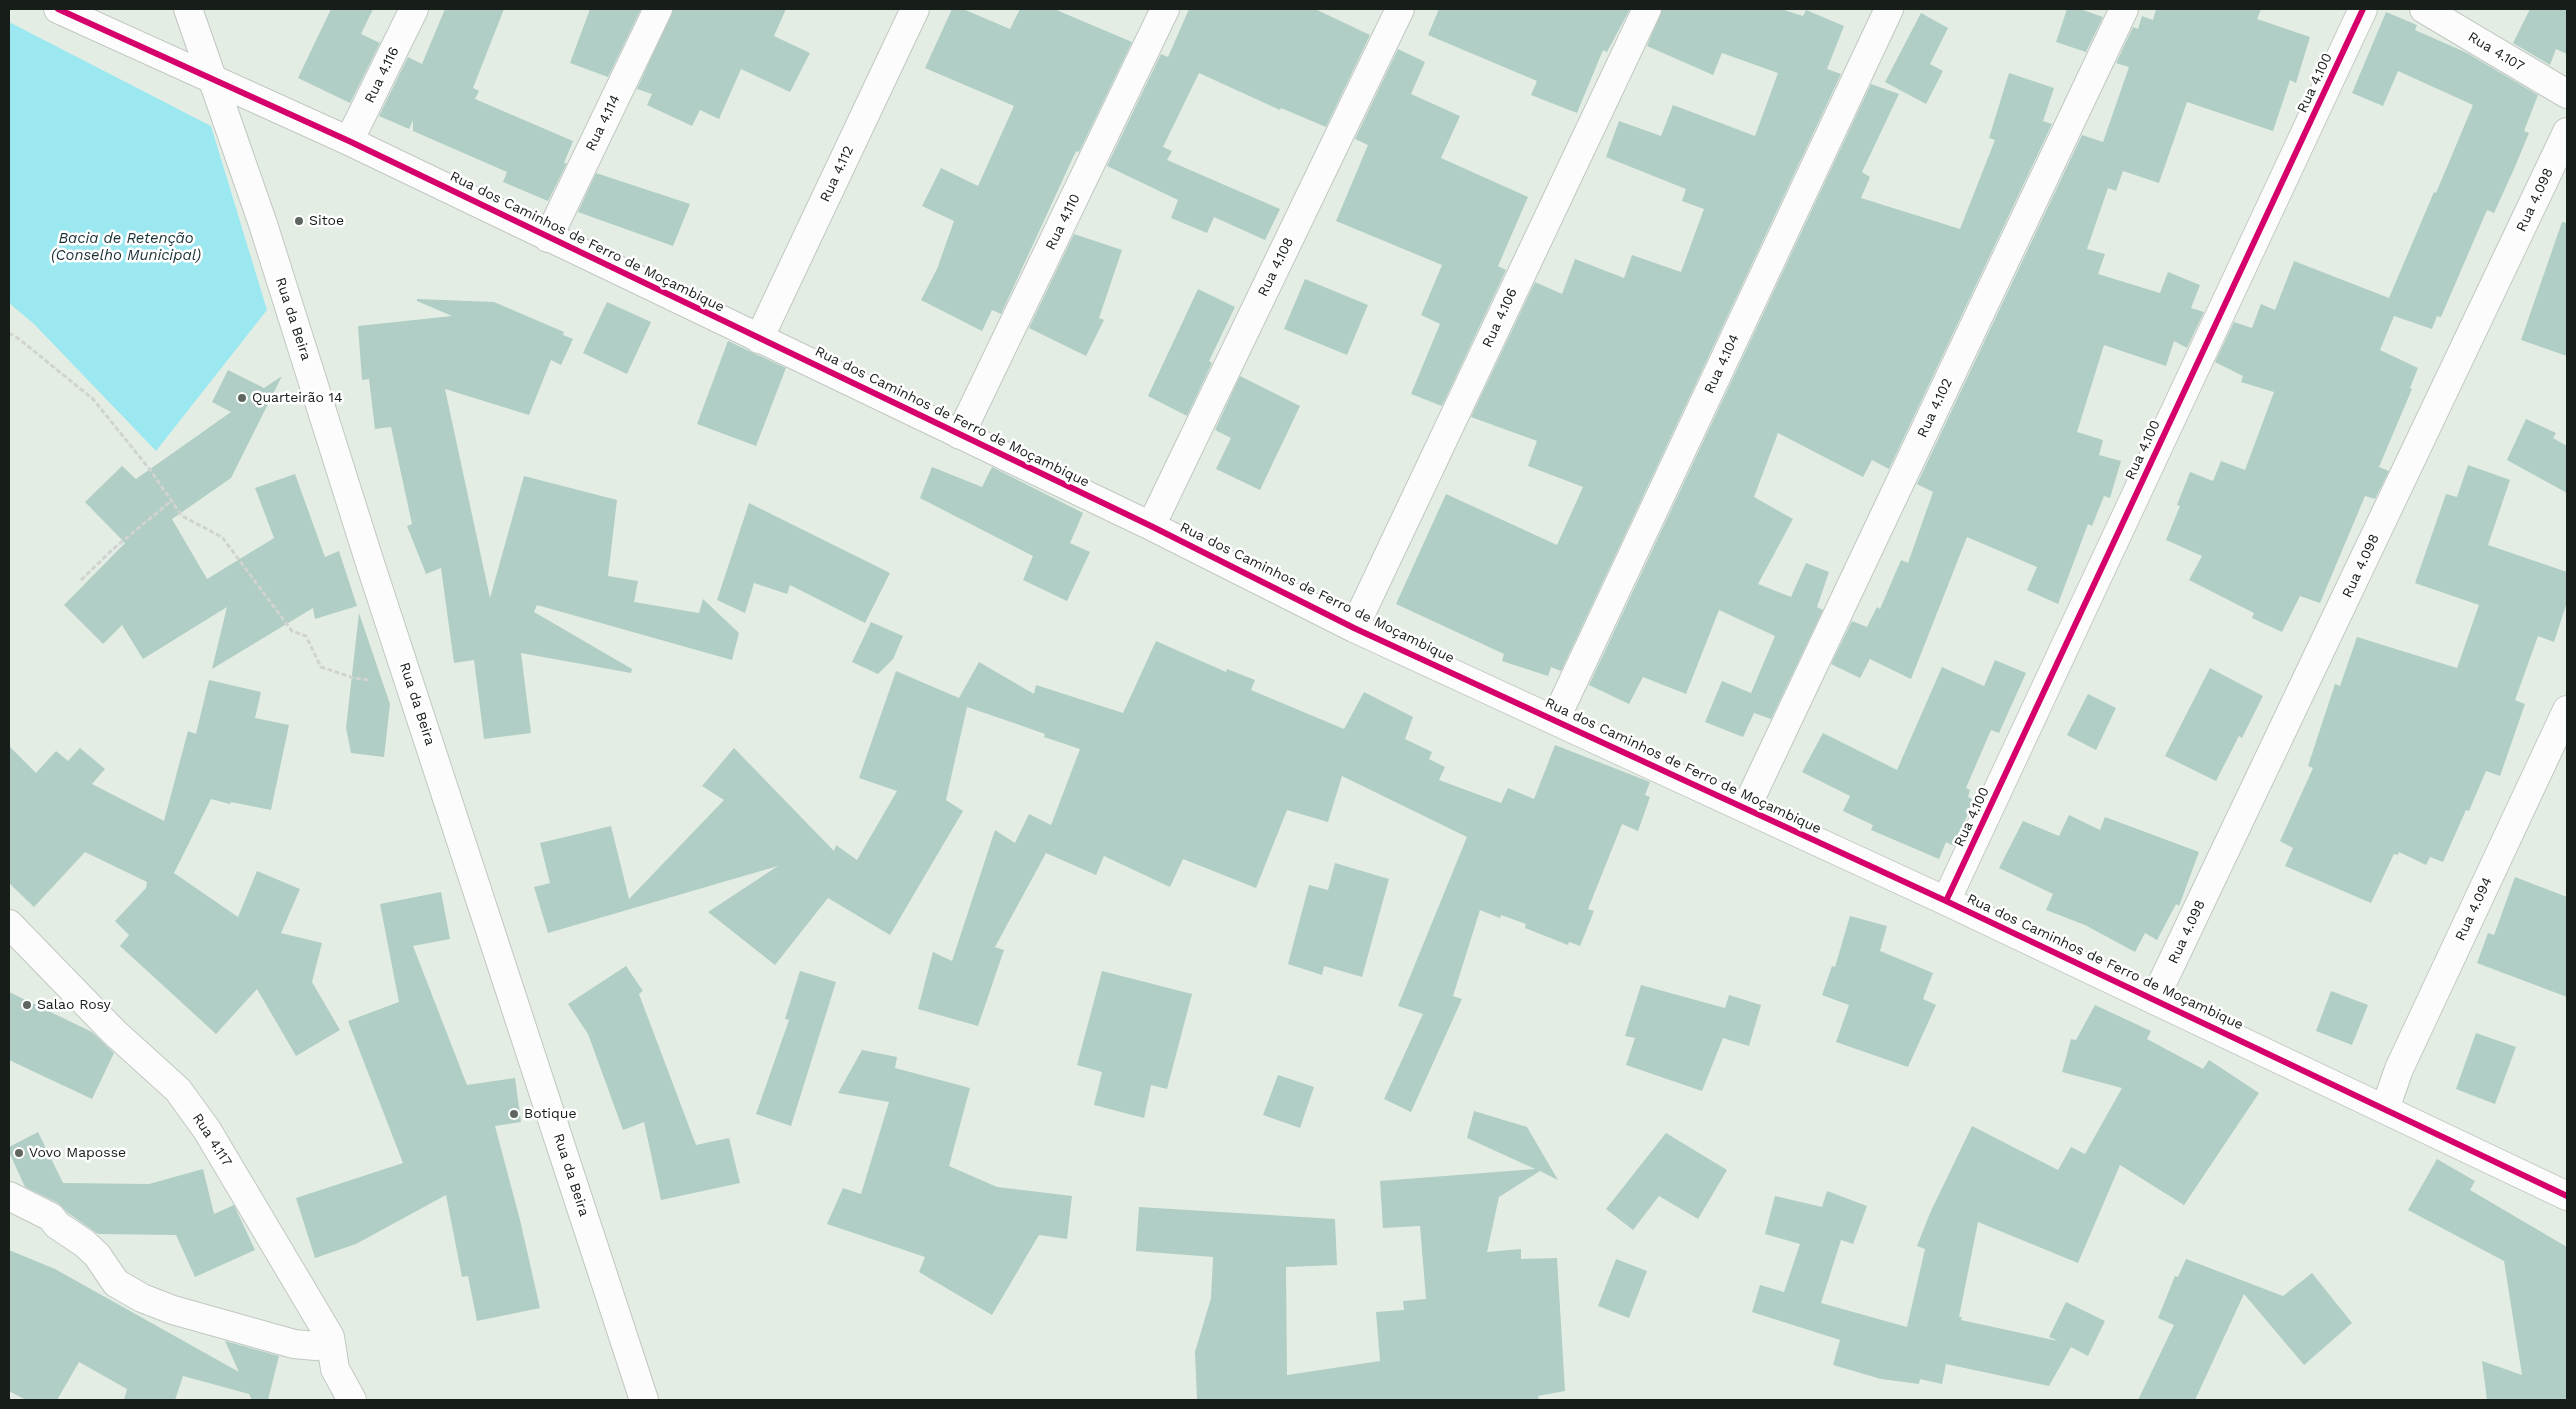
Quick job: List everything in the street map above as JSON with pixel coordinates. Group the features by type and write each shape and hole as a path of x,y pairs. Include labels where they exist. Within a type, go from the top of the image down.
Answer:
{"street":[{"name":"Rua dos Caminhos de Ferro de Moçambique","path":"58,9 349,141 1151,526 1354,628 1946,901 2567,1196"},
{"name":"Rua da Beira","path":"188,9 263,224 644,1400"},
{"name":"Rua 4.116","path":"349,141 414,9"},
{"name":"Rua 4.114","path":"548,238 658,9"},
{"name":"Rua 4.112","path":"759,339 915,9"},
{"name":"Rua 4.110","path":"960,435 1165,9"},
{"name":"Rua 4.108","path":"1151,526 1400,9"},
{"name":"Rua 4.106","path":"1354,628 1647,9"},
{"name":"Rua 4.104","path":"1555,720 1889,9"},
{"name":"Rua 4.102","path":"1746,808 2124,9"},
{"name":"Rua 4.100","path":"1946,901 2363,9"},
{"name":"Rua 4.107","path":"2424,9 2567,94"},
{"name":"Rua 4.098","path":"2154,1000 2567,132"},
{"name":"Rua 4.094","path":"2385,1109 2399,1068 2567,710"},
{"name":"Rua 4.117","path":"9,924 114,1032 178,1090 207,1130 330,1336 335,1369 352,1400"},
{"path":"9,1196 51,1217 58,1226 84,1243 97,1255 116,1283 142,1298 173,1310 294,1344 316,1346 330,1336"}],"path":[{"path":"9,333 20,339 93,399 152,471 182,516 222,537 292,631 306,636 321,667 354,678 385,681 401,697 414,694"},
{"path":"81,580 112,550 171,501"}],"water":[{"name":"Bacia de Retenção (Conselho Municipal)","path":"9,22 211,126 267,310 156,451 34,324 9,303"}],"building":[{"path":"331,9 373,9 361,34 380,43 350,103 298,78"},
{"path":"445,9 504,9 473,88 479,91 475,99 573,141 564,163 567,163 548,201 503,182 507,172 413,131 413,120 409,129 379,116 408,57 422,64"},
{"path":"590,9 641,9 608,77 570,63"},
{"path":"673,9 786,9 774,36 810,53 790,92 741,69 719,119 700,110 692,126 647,105 652,94 637,89"},
{"path":"952,9 963,9 1010,29 1020,9 1054,9 1132,42 1079,152 1076,151 1001,314 992,310 982,331 921,300 937,269 954,221 922,206 941,168 978,186 1014,106 925,68"},
{"path":"1189,9 1315,9 1370,35 1326,127 1281,108 1280,110 1199,73 1163,147 1172,151 1167,160 1280,209 1265,240 1214,217 1207,233 1171,218 1178,200 1107,166 1161,54 1168,57"},
{"path":"1439,9 1630,9 1607,52 1603,50 1577,113 1531,95 1537,81 1428,35"},
{"path":"1662,9 1781,9 1803,16 1806,10 1844,26 1827,69 1841,74 1561,671 1551,667 1548,676 1502,661 1504,654 1396,604 1446,494 1557,545 1583,487 1528,466 1537,441 1471,417 1535,282 1562,294 1575,259 1624,278 1632,255 1681,272 1704,209 1682,201 1686,189 1606,157 1619,121 1661,136 1673,105 1755,136 1778,73 1722,53 1713,75 1647,46"},
{"path":"2067,9 2080,9 2103,17 2086,52 2056,42"},
{"path":"2156,9 2261,9 2257,19 2310,37 2296,83 2290,80 2273,131 2187,102 2159,183 2123,171 2116,191 2108,188 2087,249 2105,254 2098,274 2160,293 2168,272 2200,285 2191,308 2204,312 2187,348 2174,341 2166,366 2104,345 2077,432 2103,440 2099,455 2121,461 2110,498 2104,496 2092,526 2088,524 2058,604 2027,590 2037,567 1967,537 1911,679 1870,659 1860,678 1831,664 1852,621 1867,627 1877,607 1880,609 1901,560 1908,563 1933,492 1917,484 2082,135 2103,142 2129,67 2116,63 2133,27 2138,29 2142,16 2153,20"},
{"path":"2530,9 2567,9 2567,54 2556,49 2550,65 2513,43"},
{"path":"2386,12 2417,25 2415,30 2467,53 2538,95 2524,131 2529,133 2514,169 2494,213 2487,210 2441,317 2437,316 2432,329 2394,316 2380,350 2418,368 2410,388 2412,389 2379,467 2389,471 2375,499 2365,496 2320,603 2300,596 2282,632 2252,618 2254,613 2189,580 2202,556 2166,540 2180,506 2177,505 2190,472 2213,481 2221,461 2245,470 2274,392 2241,382 2243,376 2215,362 2234,322 2252,328 2261,304 2275,310 2294,261 2389,298 2473,105 2398,71 2383,106 2352,93"},
{"path":"1921,13 1948,28 1930,64 1943,71 1926,104 1885,82"},
{"path":"1398,49 1425,62 1411,94 1460,116 1441,158 1528,197 1498,266 1506,270 1442,406 1411,394 1440,324 1421,315 1442,265 1336,221 1368,145 1355,139"},
{"path":"2009,73 2054,88 2043,121 2052,124 1889,469 1872,460 1863,477 1778,433 1754,497 1793,519 1758,584 1791,597 1806,563 1829,572 1817,607 1823,610 1771,719 1754,713 1743,737 1705,722 1722,681 1751,693 1775,636 1719,610 1686,694 1643,677 1629,704 1589,685 1871,84 1899,94 1862,172 1870,177 1861,198 1960,229 1995,140 1989,138"},
{"path":"596,173 690,204 673,246 578,212"},
{"path":"2562,222 2567,223 2567,356 2521,340"},
{"path":"1074,234 1122,250 1099,318 1104,320 1086,356 1029,328"},
{"path":"1305,279 1368,305 1347,355 1284,329"},
{"path":"1198,289 1235,307 1209,361 1212,363 1187,416 1148,396"},
{"path":"417,299 494,302 564,332 563,335 573,339 561,365 551,360 529,415 445,389 490,598 524,476 617,500 608,576 638,581 634,602 699,613 703,599 739,633 732,660 537,605 534,612 632,669 631,673 521,653 531,733 484,739 474,660 454,663 441,568 426,574 407,526 412,524 391,427 375,429 369,379 362,380 358,326 452,316 417,301"},
{"path":"607,302 651,322 627,374 583,353"},
{"path":"728,341 786,368 756,446 697,424"},
{"path":"228,370 264,388 282,376 231,478 172,519 207,579 274,538 255,488 295,474 325,557 339,551 357,606 315,619 313,608 212,669 227,607 143,659 122,625 103,644 64,605 125,543 85,502 122,466 136,479 231,412 212,402"},
{"path":"1240,376 1300,406 1260,490 1216,469 1231,438 1215,430"},
{"path":"2526,419 2556,433 2553,438 2567,446 2567,493 2507,460"},
{"path":"2468,465 2510,480 2488,545 2567,572 2567,602 2554,642 2538,636 2515,700 2525,704 2500,776 2486,771 2469,811 2466,810 2443,862 2430,857 2426,865 2399,852 2398,855 2394,854 2371,903 2285,866 2293,848 2280,841 2313,768 2308,766 2335,684 2340,686 2357,637 2457,668 2479,605 2415,583 2446,494 2457,497"},
{"path":"932,467 982,487 992,467 1083,513 1070,543 1090,552 1067,601 1023,580 1033,556 920,498"},
{"path":"749,503 890,573 865,623 790,585 787,594 754,583 745,613 717,600"},
{"path":"359,613 390,704 384,757 351,753 346,728"},
{"path":"871,622 903,636 893,659 878,674 852,662"},
{"path":"1156,641 1226,672 1227,669 1255,680 1251,690 1344,729 1364,692 1413,717 1405,739 1432,752 1429,759 1445,767 1439,780 1501,803 1508,788 1534,799 1555,745 1650,782 1645,795 1650,797 1638,831 1622,824 1588,909 1594,911 1580,946 1569,942 1568,945 1525,928 1526,924 1501,915 1500,918 1480,910 1453,996 1462,999 1411,1112 1384,1099 1423,1014 1398,1006 1467,837 1342,776 1328,822 1287,810 1256,888 1183,859 1170,887 1104,856 1096,875 1046,853 995,947 1004,950 978,1026 918,1009 933,952 952,961 995,830 1015,843 1029,814 1051,825 1080,749 1044,737 1045,734 967,707 946,800 963,811 890,935 828,898 775,965 708,912 778,866 548,933 534,887 550,883 540,843 611,826 629,899 724,800 702,786 734,748 834,851 836,845 857,860 897,791 859,778 896,671 959,698 979,662 1034,694 1036,685 1123,713"},
{"path":"1995,660 2026,673 1999,733 1991,730 1966,788 1970,790 1968,797 1974,800 1954,846 1946,842 1939,859 1871,830 1873,825 1843,811 1850,796 1802,772 1823,733 1897,770 1942,667 1984,686"},
{"path":"2210,668 2263,696 2242,738 2239,736 2216,781 2165,756"},
{"path":"209,680 261,692 255,718 289,725 271,810 211,799 174,873 238,917 257,871 300,889 281,933 322,943 312,982 340,1030 296,1056 257,989 216,1034 120,946 129,935 115,921 146,888 147,882 85,852 34,907 9,883 9,746 36,773 56,751 68,761 80,748 105,769 92,784 164,821 188,731 196,734"},
{"path":"2088,694 2116,708 2096,750 2067,735"},
{"path":"2069,815 2100,830 2105,817 2199,852 2179,906 2176,904 2157,940 2145,933 2135,952 2085,925 2046,910 2053,894 1999,868 2023,821 2059,836"},
{"path":"1335,863 1389,879 1362,977 1324,966 1322,975 1288,964 1309,885 1328,890"},
{"path":"2515,877 2567,897 2567,997 2477,963 2488,933 2494,935"},
{"path":"441,892 450,939 413,946 467,1085 515,1078 521,1122 495,1126 520,1220 540,1308 477,1321 468,1276 462,1277 446,1195 356,1244 315,1258 296,1198 403,1163 348,1021 399,1002 380,904"},
{"path":"1850,916 1887,926 1880,951 1933,973 1923,999 1936,1005 1908,1067 1836,1042 1849,1005 1822,995 1832,966 1835,967"},
{"path":"626,966 643,991 639,994 696,1145 729,1138 740,1183 661,1200 644,1122 623,1130 588,1034 568,1004"},
{"path":"800,971 836,982 791,1126 756,1114 789,1020 785,1019"},
{"path":"1102,971 1192,994 1167,1089 1151,1085 1144,1118 1094,1105 1102,1072 1077,1065"},
{"path":"1641,985 1725,1008 1729,995 1761,1005 1749,1046 1723,1038 1702,1091 1626,1065 1635,1038 1625,1036"},
{"path":"2331,991 2368,1005 2352,1045 2316,1031"},
{"path":"9,992 92,1032 114,1053 92,1099 9,1060"},
{"path":"2095,1005 2151,1031 2147,1039 2203,1069 2209,1060 2259,1093 2184,1205 2120,1165 2078,1263 1978,1222 1959,1317 1962,1317 1961,1320 2058,1341 2049,1337 2066,1302 2105,1321 2088,1356 2071,1347 2049,1386 1946,1364 1942,1384 1920,1379 1919,1384 1881,1379 1833,1365 1840,1340 1752,1312 1760,1285 1784,1292 1800,1244 1765,1234 1775,1196 1822,1207 1827,1191 1867,1206 1853,1244 1841,1240 1821,1303 1907,1327 1925,1249 1917,1246 1930,1213 1972,1126 2058,1170 2071,1147 2085,1154 2122,1088 2062,1072 2071,1039 2076,1040"},
{"path":"2476,1033 2516,1047 2495,1104 2456,1089"},
{"path":"862,1050 897,1057 895,1068 970,1088 949,1166 997,1187 1072,1196 1067,1239 1039,1235 992,1315 919,1272 925,1257 827,1224 843,1188 861,1194 889,1102 838,1093"},
{"path":"1278,1075 1314,1087 1300,1128 1263,1115"},
{"path":"1474,1111 1527,1127 1558,1180 1540,1171 1499,1197 1487,1252 1521,1249 1521,1259 1557,1258 1565,1391 1538,1396 1539,1400 1197,1400 1195,1352 1211,1298 1213,1257 1136,1251 1139,1207 1335,1219 1337,1265 1286,1267 1287,1375 1380,1361 1376,1312 1404,1310 1403,1301 1426,1299 1420,1226 1383,1228 1380,1181 1535,1169 1467,1138"},
{"path":"38,1132 63,1183 149,1184 203,1169 214,1214 234,1205 255,1250 195,1277 176,1235 98,1234 68,1213 58,1203 25,1187 9,1152 9,1147"},
{"path":"1666,1133 1727,1170 1698,1219 1659,1196 1633,1230 1606,1209"},
{"path":"2437,1159 2475,1181 2470,1190 2567,1247 2567,1400 2487,1400 2482,1361 2522,1375 2504,1261 2408,1210"},
{"path":"9,1250 55,1269 239,1372 225,1341 279,1356 268,1400 252,1400 249,1394 183,1376 175,1400 124,1400 127,1389 79,1362 57,1400 26,1400 9,1391"},
{"path":"1616,1259 1647,1271 1629,1318 1598,1306"},
{"path":"2186,1259 2283,1296 2312,1273 2352,1323 2304,1365 2244,1294 2195,1400 2138,1400 2174,1325 2158,1318 2175,1276 2178,1277"}],"cycle path":[{"path":"58,9 349,141 1151,526 1354,628 1946,901 2567,1196"},
{"path":"1946,901 2363,9"}],"place":[{"name":"Sitoe","path":"299,221"},
{"name":"Quarteirão 14","path":"242,398"},
{"name":"Salao Rosy","path":"27,1005"},
{"name":"Botique","path":"514,1114"},
{"name":"Vovo Maposse","path":"19,1153"}]}
